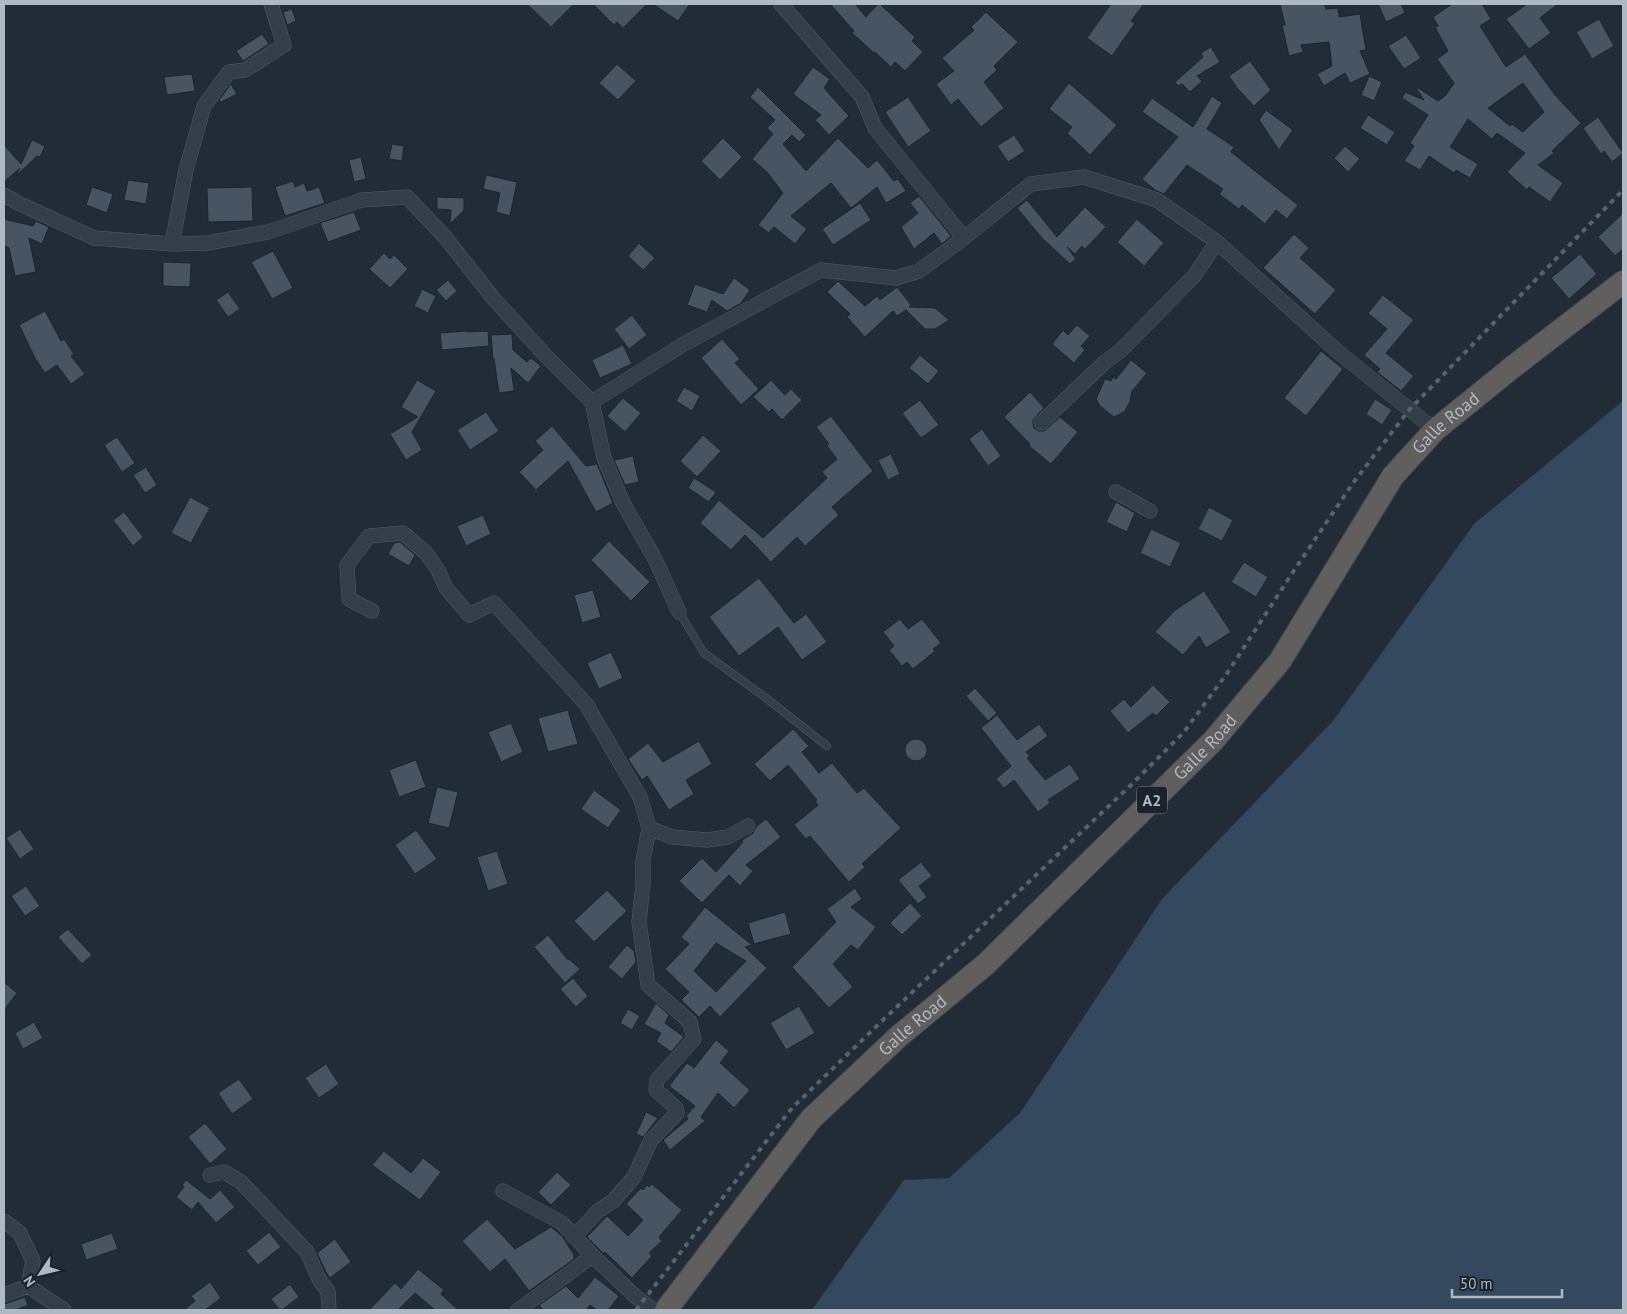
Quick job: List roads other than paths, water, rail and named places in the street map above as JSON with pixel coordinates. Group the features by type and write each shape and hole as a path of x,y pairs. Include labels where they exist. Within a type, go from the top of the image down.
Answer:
{"highway":[{"name":"Galle Road","path":"666,1310 811,1119 898,1037 986,964 1213,741 1280,661 1393,476 1435,430 1623,282"}],"street":[{"path":"172,244 186,170 204,106 229,72 245,70 284,45 271,4"},
{"path":"782,4 862,97 875,128 964,238"},
{"path":"592,402 682,345 820,270 896,278 919,271 964,238 1031,184 1084,177 1156,200 1217,242 1337,351 1435,430"},
{"path":"4,195 94,238 172,244 208,244 268,232 362,200 407,197 445,237 500,306 592,402 604,458 623,503 655,558 679,612"},
{"path":"1041,424 1105,362 1120,351 1194,276 1217,242"},
{"path":"1116,492 1150,511"},
{"path":"372,611 349,599 347,565 369,536 403,533 426,553 438,570 446,588 469,615 494,603 586,704 640,798 649,828 643,861 640,922 648,985 690,1022 694,1039 657,1080 656,1090 676,1108 678,1113 651,1140 634,1178 613,1201 598,1211 574,1237"},
{"path":"649,828 672,837 706,840 728,837 748,826"},
{"path":"210,1175 224,1172 241,1182 307,1252 320,1281 328,1291 329,1310"},
{"path":"503,1191 562,1223 592,1255 636,1297 653,1310"},
{"path":"4,1221 20,1233 33,1261 28,1286"},
{"path":"518,1310 592,1255"},
{"path":"4,1295 28,1286"},
{"path":"28,1286 64,1310"}],"lane":[{"path":"679,612 704,653 827,746"}],"water":[{"path":"1623,401 1623,1310 812,1310 904,1180 949,1178 1020,1113 1162,899 1333,721 1474,524"}],"railway":[{"path":"636,1310 792,1108 1130,786 1184,732 1228,672 1353,483 1409,410 1623,190"}]}
